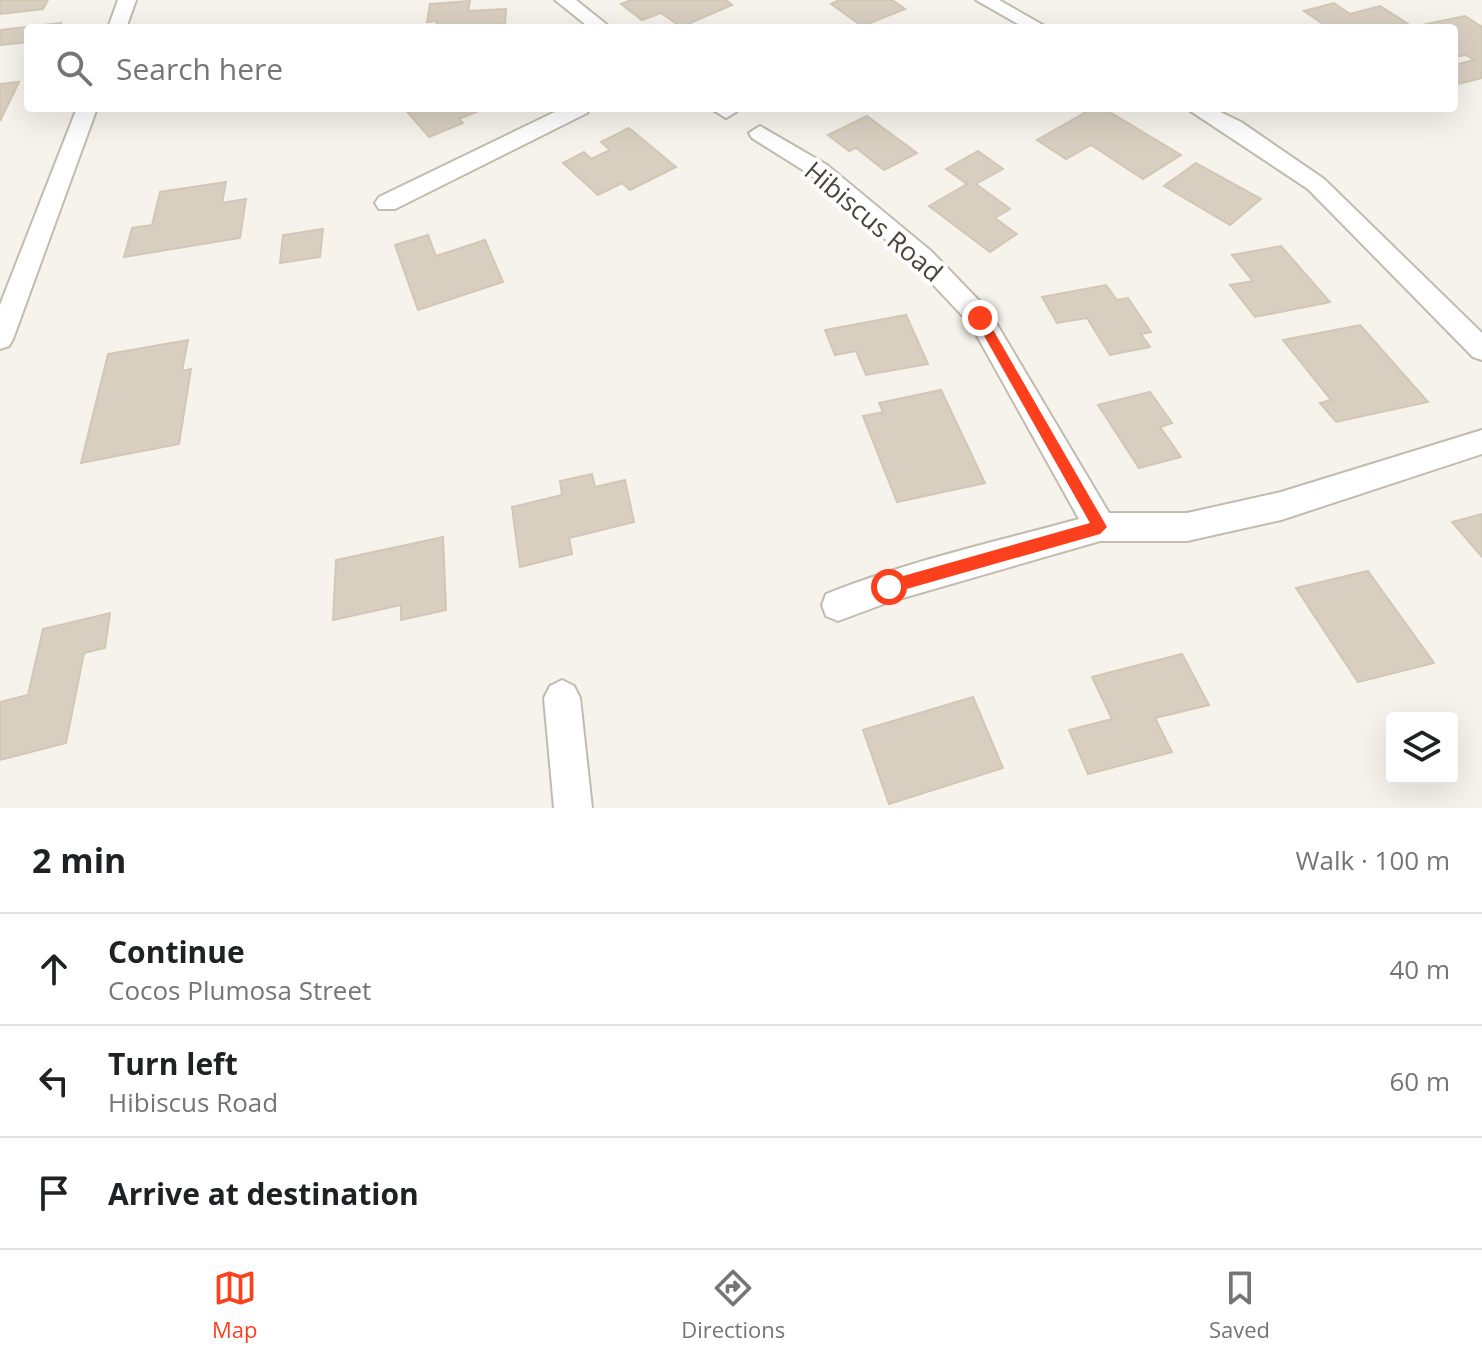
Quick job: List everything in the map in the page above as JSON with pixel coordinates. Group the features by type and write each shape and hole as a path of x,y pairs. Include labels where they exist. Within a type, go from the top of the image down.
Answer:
{"street":[{"path":"118,24 127,0"},
{"path":"564,0 597,24"},
{"path":"985,0 1031,24"},
{"path":"0,339 85,112"},
{"path":"387,203 572,112"},
{"path":"1204,112 1233,127 1316,184 1482,350"},
{"name":"Hibiscus Road","path":"760,133 819,170 922,257 980,318 1100,527"},
{"path":"838,605 889,587 1100,527 1187,527 1281,506 1482,442"},
{"path":"562,698 573,808"}],"building":[{"path":"0,0 48,0 43,9 0,14"},
{"path":"631,0 726,0 732,5 688,24 677,24 661,13 642,20 621,4"},
{"path":"839,0 892,0 905,9 867,24 859,24 831,4"},
{"path":"470,1 468,11 506,9 505,24 427,22 430,4"},
{"path":"1334,3 1350,14 1380,6 1407,23 1323,24 1304,11"},
{"path":"1465,16 1482,27 1482,78 1458,84 1458,64 1474,60 1466,55 1458,56 1458,24 1426,24"},
{"path":"24,27 24,42 0,45 1,30"},
{"path":"19,82 0,121 0,84"},
{"path":"407,112 476,112 459,119 463,123 429,137"},
{"path":"1086,112 1110,112 1181,155 1143,179 1091,145 1066,159 1037,140"},
{"path":"867,116 917,153 884,170 856,148 849,151 828,135"},
{"path":"629,128 676,167 630,190 622,183 598,195 563,163 584,152 591,159 610,150 601,142"},
{"path":"978,151 1003,169 976,184 1010,209 995,218 1017,234 990,252 929,206 967,184 946,169"},
{"path":"1196,163 1261,199 1230,225 1164,186"},
{"path":"226,182 222,203 246,199 240,238 124,257 132,228 152,225 160,192"},
{"path":"323,229 320,257 280,263 283,235"},
{"path":"428,235 436,256 485,240 503,282 418,310 395,245"},
{"path":"1281,246 1330,302 1255,317 1230,285 1253,281 1232,255"},
{"path":"1106,285 1117,300 1128,298 1151,332 1141,334 1150,347 1110,355 1087,318 1057,323 1042,297"},
{"path":"906,315 928,364 866,375 856,351 835,355 825,330"},
{"path":"1360,325 1428,402 1336,422 1320,403 1331,400 1283,340"},
{"path":"188,340 182,371 191,369 179,444 81,463 108,354"},
{"path":"941,390 985,483 897,502 863,416 883,412 879,403"},
{"path":"1150,392 1172,423 1160,427 1181,457 1139,468 1098,405"},
{"path":"592,474 595,487 625,480 634,522 569,538 572,554 520,567 512,507 562,495 560,481"},
{"path":"1482,514 1482,557 1452,522"},
{"path":"443,537 446,610 401,620 401,605 333,620 336,560"},
{"path":"1368,571 1434,663 1358,682 1296,588"},
{"path":"110,613 105,648 84,653 66,743 0,760 0,702 28,695 43,629"},
{"path":"1182,654 1209,705 1155,718 1172,752 1088,774 1069,730 1112,719 1092,677"},
{"path":"973,697 1003,768 889,804 863,730"}],"route":[{"path":"889,587 1100,527 980,318"}]}
